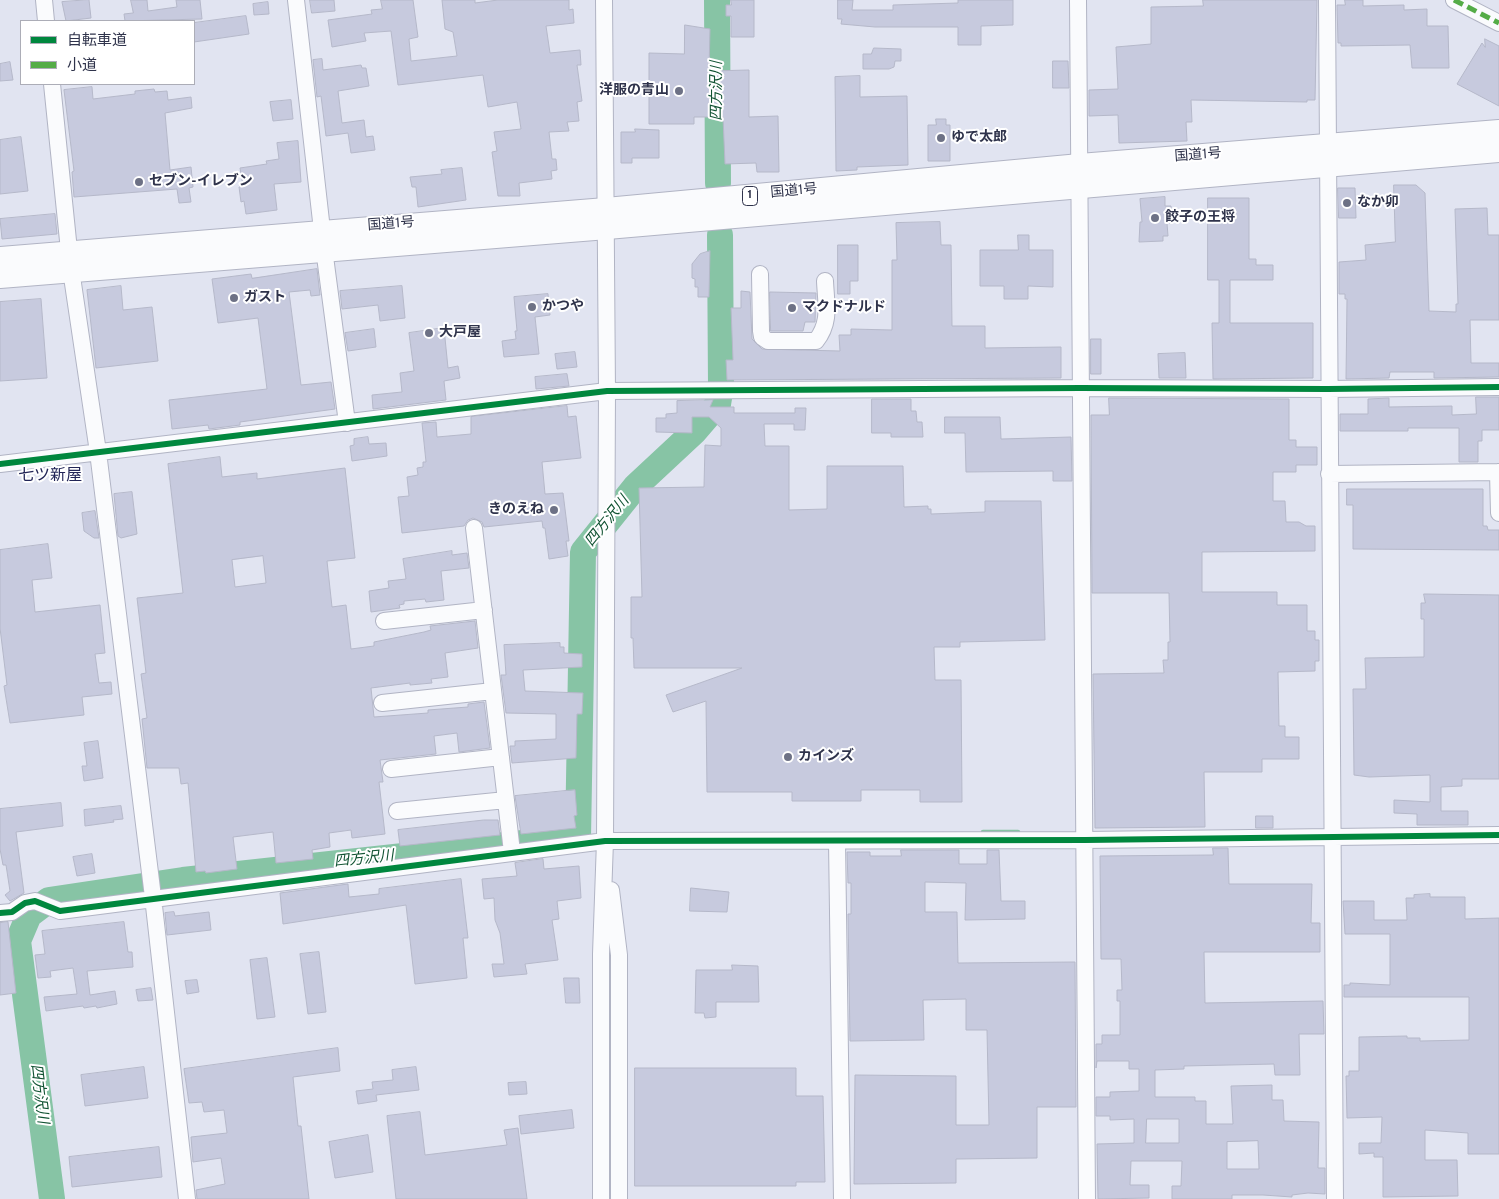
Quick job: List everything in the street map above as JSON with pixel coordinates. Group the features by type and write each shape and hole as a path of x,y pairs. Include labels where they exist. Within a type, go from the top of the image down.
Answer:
{"highway":[{"name":"国道1号","path":"0,258 71,261 606,218 1079,188 1327,156 1499,131"},
{"name":"国道1号","path":"606,218 1080,166 1499,151"},
{"name":"国道1号","path":"0,277 71,261"}],"street":[{"path":"44,0 46,20"},
{"path":"296,0 323,240 347,423"},
{"path":"601,1199 601,954 605,841 607,391 604,0"},
{"path":"1078,0 1080,388 1086,840 1087,1199"},
{"path":"1327,0 1328,390 1334,837 1335,1199"},
{"path":"1454,0 1499,23"},
{"path":"52,85 71,261 98,452 153,897 187,1199"},
{"path":"760,274 761,331 762,337 768,341 816,341 825,330 825,281"},
{"path":"0,464 607,391 1080,388 1328,390 1499,387"},
{"path":"1329,474 1499,472 1499,513"},
{"path":"474,528 512,852"},
{"path":"384,621 484,610"},
{"path":"382,703 493,691"},
{"path":"391,769 501,757"},
{"path":"397,811 506,800"},
{"path":"0,913 12,912 25,903 35,901 60,910 605,841 1086,840 1499,835"},
{"path":"605,841 619,955 620,1199"},
{"path":"837,841 842,1199"}],"building":[{"path":"89,0 91,18 66,20 62,2"},
{"path":"131,0 147,0 148,11 177,7 176,0 200,0 202,19 125,20 124,14 133,13"},
{"path":"310,0 334,0 335,11 312,13"},
{"path":"381,0 413,0 418,37 409,39 411,61 457,56 453,32 445,29 442,0 475,0 475,3 498,0 569,0 569,10 573,9 574,23 546,26 550,53 580,50 581,65 577,65 582,101 577,102 579,121 567,122 569,131 549,132 552,159 556,159 557,170 551,171 552,179 519,183 520,196 498,196 492,152 497,151 494,132 521,129 517,102 488,107 483,75 398,85 391,31 364,33 366,41 332,47 328,20 372,14 371,10 382,9"},
{"path":"731,0 754,0 754,37 731,37 731,16 726,16 726,5 731,5"},
{"path":"838,0 853,0 852,10 893,10 893,5 958,3 958,0 1013,0 1013,25 981,26 981,45 958,45 958,27 875,27 841,24 842,19 838,19"},
{"path":"1203,0 1317,0 1315,100 1307,100 1307,102 1191,100 1192,122 1186,122 1187,141 1119,143 1118,115 1089,116 1089,90 1118,89 1116,47 1151,44 1151,7 1203,6"},
{"path":"1345,0 1363,0 1363,6 1404,5 1404,10 1427,9 1427,26 1448,26 1449,68 1412,68 1410,45 1341,46 1341,43 1338,43 1337,5 1345,5"},
{"path":"268,2 269,14 254,15 253,4"},
{"path":"246,16 249,34 195,42 195,23"},
{"path":"685,25 710,29 709,71 749,70 749,117 778,116 779,172 757,172 756,163 725,164 723,117 694,117 694,124 649,124 649,53 684,54"},
{"path":"1485,39 1499,46 1499,106 1457,84 1482,43 1485,47"},
{"path":"874,48 901,49 901,61 895,61 894,67 889,69 863,69 863,54 871,54"},
{"path":"322,59 323,70 361,65 362,68 366,68 369,86 338,91 342,123 364,120 366,137 373,136 375,150 351,153 348,133 326,136 321,96 317,97 313,60"},
{"path":"1053,61 1068,61 1069,88 1053,88"},
{"path":"10,62 13,80 0,81 0,64"},
{"path":"860,76 860,97 907,96 908,165 857,167 857,170 836,171 835,77"},
{"path":"92,87 93,99 135,94 135,91 154,89 155,92 167,91 168,100 191,97 192,108 165,113 170,170 191,167 193,187 189,188 191,202 179,203 177,189 74,197 72,172 74,171 64,90"},
{"path":"291,100 293,119 273,121 270,102"},
{"path":"936,119 946,119 946,125 950,125 950,161 928,161 928,125 936,125"},
{"path":"635,129 659,130 659,158 632,158 632,163 621,163 621,132 635,132"},
{"path":"21,137 28,191 0,194 0,140"},
{"path":"298,141 301,182 274,184 277,210 246,214 244,201 241,202 239,187 243,186 240,168 267,164 266,161 279,159 277,143"},
{"path":"462,168 466,200 418,207 416,187 412,187 410,177 442,174 441,170"},
{"path":"1394,185 1416,185 1425,193 1429,311 1456,312 1456,304 1458,304 1455,209 1487,208 1488,235 1499,235 1499,320 1470,320 1471,363 1499,363 1499,377 1434,378 1434,372 1390,372 1389,378 1346,379 1347,299 1345,299 1345,294 1339,294 1339,262 1366,260 1365,245 1395,242"},
{"name":"なか卯","path":"1338,188 1355,188 1356,218 1339,218"},
{"path":"1165,197 1165,206 1171,206 1172,223 1167,223 1168,236 1163,236 1163,241 1139,242 1140,222 1142,222 1140,199"},
{"path":"1208,198 1249,198 1249,259 1256,259 1256,265 1273,265 1273,280 1230,280 1230,323 1313,323 1313,378 1213,379 1212,323 1219,323 1219,280 1208,280"},
{"path":"55,214 57,234 2,239 0,219"},
{"path":"940,222 941,245 951,245 952,326 985,326 985,348 1061,347 1061,378 727,380 726,360 733,360 731,308 741,308 741,291 750,292 752,339 762,349 840,351 839,335 851,335 851,329 892,330 892,260 897,260 896,223"},
{"path":"1018,235 1029,235 1029,250 1053,250 1053,287 1028,286 1028,299 1004,299 1004,286 980,286 980,250 1018,250"},
{"path":"838,245 858,245 858,281 850,281 850,294 838,294"},
{"path":"710,251 709,297 698,297 698,287 695,287 695,279 692,278 692,264 700,254"},
{"path":"317,269 320,295 311,296 310,290 289,292 301,385 331,382 335,409 240,422 240,425 209,429 208,425 172,429 169,400 267,389 258,318 218,323 212,279 251,274 252,278"},
{"path":"121,286 123,310 152,307 158,361 96,368 87,290"},
{"path":"402,286 405,318 380,321 378,305 342,309 340,291"},
{"name":"マクドナルド","path":"770,292 816,293 815,322 805,322 803,331 771,331"},
{"path":"548,294 550,315 535,317 539,354 504,357 502,341 516,339 514,297"},
{"path":"41,299 47,378 0,381 0,302"},
{"path":"444,328 448,368 458,366 460,378 444,381 446,400 373,409 372,395 402,392 400,373 414,371 409,333"},
{"path":"374,329 376,347 348,351 345,333"},
{"path":"1091,339 1101,339 1101,374 1091,374"},
{"path":"575,352 577,367 557,369 555,354"},
{"path":"1185,353 1186,378 1159,378 1158,354"},
{"path":"567,374 569,386 536,389 535,377"},
{"path":"1476,397 1499,397 1499,430 1482,430 1482,441 1478,441 1478,462 1459,462 1459,428 1408,428 1408,431 1340,431 1340,414 1368,414 1368,399 1389,398 1389,407 1452,406 1452,415 1476,414"},
{"path":"1109,398 1289,399 1289,440 1296,440 1296,447 1317,447 1317,465 1296,465 1296,472 1273,472 1273,501 1285,501 1286,522 1299,522 1306,526 1315,526 1315,551 1202,552 1202,592 1277,592 1277,605 1307,605 1307,631 1315,631 1315,640 1319,640 1319,661 1315,661 1315,671 1278,672 1279,726 1285,726 1285,737 1299,737 1299,759 1262,759 1262,772 1204,772 1205,827 1095,828 1093,674 1164,673 1163,660 1168,660 1168,642 1170,642 1169,593 1092,593 1091,415 1109,415"},
{"path":"872,399 911,399 911,411 916,411 917,422 922,422 923,437 891,437 891,433 872,433"},
{"path":"713,400 710,407 734,407 734,413 795,413 795,408 806,408 805,430 794,430 794,424 764,424 765,446 789,446 789,510 827,509 827,466 903,466 904,507 928,506 928,509 931,509 931,514 985,512 985,501 1041,501 1045,640 960,642 960,647 934,647 935,680 961,680 962,802 920,802 920,790 861,790 861,801 792,801 792,792 707,792 706,701 673,712 666,695 742,668 634,668 633,638 631,638 631,597 642,597 639,488 704,487 705,445 721,446 721,428 709,417 692,417 692,433 656,432 656,418 666,418 666,414 677,413 677,401"},
{"path":"567,406 568,417 576,416 581,458 542,462 545,494 563,493 569,541 566,541 568,556 549,559 545,528 543,528 542,521 484,527 482,522 473,518 468,520 464,526 402,533 398,497 409,496 407,477 418,475 417,468 423,467 423,462 426,462 422,423 436,422 437,437 471,434 471,417"},
{"path":"945,417 1000,417 1001,439 1071,437 1072,481 1053,481 1053,471 966,472 965,433 945,433"},
{"path":"368,437 369,444 386,443 387,456 352,461 350,446 354,445 354,439"},
{"path":"220,457 222,477 257,473 257,479 345,468 355,558 327,561 332,607 346,605 351,649 374,646 374,642 431,630 430,626 475,621 478,648 445,653 448,677 431,679 432,683 410,685 410,683 371,688 374,717 428,713 428,710 468,707 468,704 484,702 490,748 459,752 457,733 434,736 436,754 380,760 383,782 379,782 385,834 352,838 351,830 329,833 330,847 312,850 313,859 276,863 273,832 233,837 237,869 206,873 205,871 196,872 188,783 181,784 179,768 147,768 142,719 147,718 141,674 146,673 137,598 183,593 168,464","holes":["263,556 266,583 235,587 232,560"]},
{"path":"1347,489 1483,489 1483,526 1487,526 1488,530 1499,530 1499,550 1353,549 1353,505 1347,505"},
{"path":"132,492 137,534 121,538 118,536 114,494"},
{"path":"95,511 99,538 94,538 84,531 82,513"},
{"path":"48,544 52,578 32,580 35,612 100,605 105,653 95,654 99,683 111,682 112,694 82,697 84,715 10,723 4,686 7,685 0,628 0,550"},
{"path":"452,551 452,555 467,553 469,568 441,571 444,600 426,602 425,599 404,601 404,604 399,605 400,608 371,612 369,591 389,588 388,581 406,579 403,559"},
{"path":"1424,594 1499,595 1499,779 1462,779 1462,786 1441,787 1441,811 1468,811 1468,825 1417,825 1417,814 1394,813 1394,800 1430,802 1430,775 1369,777 1354,775 1353,689 1366,689 1365,658 1424,657 1424,619 1421,619 1421,603 1425,603"},
{"path":"560,643 560,647 564,647 564,653 582,654 582,667 523,670 525,691 583,693 582,714 577,714 576,758 512,763 510,746 515,746 515,741 556,739 556,714 506,713 501,675 506,675 504,645"},
{"path":"98,741 103,778 84,781 82,766 87,766 84,743"},
{"path":"575,790 577,815 574,816 576,828 521,834 515,796"},
{"path":"61,803 63,826 16,832 24,893 10,901 5,895 10,891 6,865 3,865 0,849 0,809"},
{"path":"121,806 123,819 85,826 84,810"},
{"path":"1256,816 1273,816 1273,828 1256,828"},
{"path":"498,820 500,835 400,846 398,830"},
{"path":"1213,848 1228,848 1229,884 1312,884 1311,923 1320,923 1320,952 1204,952 1205,1003 1323,1001 1324,1034 1299,1034 1300,1075 1275,1075 1274,1064 1184,1066 1184,1069 1155,1070 1155,1097 1195,1097 1195,1101 1206,1101 1206,1124 1233,1124 1231,1086 1272,1085 1272,1100 1283,1100 1284,1121 1319,1122 1318,1168 1325,1168 1325,1194 1308,1193 1292,1195 1292,1197 1232,1195 1232,1199 1172,1199 1172,1186 1181,1186 1182,1161 1131,1161 1130,1185 1149,1185 1149,1198 1098,1199 1097,1144 1134,1143 1134,1119 1110,1120 1110,1116 1096,1116 1096,1097 1110,1097 1110,1092 1139,1091 1139,1069 1129,1069 1129,1061 1097,1061 1096,1068 1096,1044 1102,1044 1102,1035 1120,1035 1120,1001 1117,1001 1117,990 1122,990 1121,959 1101,959 1100,856 1213,855","holes":["1147,1119 1179,1119 1179,1143 1146,1143","1258,1141 1259,1169 1227,1169 1227,1142"]},
{"path":"901,850 959,850 959,864 987,864 987,850 999,850 1001,901 1025,901 1025,919 965,920 966,883 925,882 925,912 957,912 958,963 1075,962 1076,1107 1037,1107 1037,1158 956,1159 956,1183 854,1184 855,1075 956,1076 956,1125 989,1125 987,1030 966,1030 966,999 923,1000 924,1040 850,1041 848,914 851,914 851,883 848,883 847,852 870,852 870,856 901,856"},
{"path":"92,854 95,873 77,876 73,857"},
{"path":"543,859 544,869 579,866 581,898 557,901 559,919 552,920 558,960 525,964 527,974 494,977 492,964 504,964 500,933 495,920 494,898 484,899 482,879 517,876 515,863"},
{"path":"461,879 468,938 463,938 467,978 415,984 406,905 283,924 280,893 348,884 349,897 379,894 379,889"},
{"path":"691,888 729,892 727,912 690,911"},
{"path":"1430,894 1430,897 1465,897 1465,919 1499,918 1499,1154 1468,1154 1468,1133 1425,1130 1425,1160 1457,1160 1458,1196 1383,1197 1383,1157 1374,1157 1374,1153 1359,1154 1359,1143 1381,1143 1382,1117 1347,1118 1346,1076 1349,1076 1349,1071 1359,1071 1359,1037 1407,1036 1407,1038 1420,1038 1420,1041 1469,1040 1469,997 1344,997 1344,985 1350,985 1350,983 1390,985 1390,934 1345,934 1343,901 1374,901 1374,920 1407,920 1406,898 1414,898 1414,895"},
{"path":"174,912 175,916 209,912 211,930 167,935 165,913"},
{"path":"8,922 16,993 0,995 0,923"},
{"path":"124,922 128,952 132,952 133,967 87,971 90,995 115,991 117,1004 97,1008 96,1006 84,1008 83,1006 46,1011 44,997 77,994 73,968 50,971 51,977 38,978 35,955 45,954 42,931"},
{"path":"319,952 326,1012 308,1014 300,954"},
{"path":"267,958 275,1017 257,1019 250,960"},
{"path":"732,965 758,966 759,1002 716,1002 716,1017 705,1018 704,1013 695,1013 696,970 732,970"},
{"path":"564,978 579,978 580,1003 566,1003"},
{"path":"197,980 199,992 187,994 185,981"},
{"path":"151,988 153,1000 138,1001 136,990"},
{"path":"338,1048 340,1071 293,1077 298,1126 301,1126 309,1199 197,1199 196,1190 225,1184 221,1158 193,1162 191,1137 227,1133 224,1110 204,1112 202,1102 189,1103 184,1069"},
{"path":"144,1067 148,1098 85,1106 81,1075"},
{"path":"416,1067 419,1090 376,1095 377,1101 358,1104 356,1091 373,1089 372,1082 393,1080 392,1070"},
{"path":"635,1068 796,1068 796,1096 823,1096 825,1182 796,1182 796,1186 635,1186"},
{"path":"526,1082 527,1094 509,1095 508,1083"},
{"path":"572,1110 574,1128 521,1134 519,1116"},
{"path":"420,1112 425,1155 507,1145 504,1130 518,1128 527,1199 396,1199 387,1116"},
{"path":"368,1135 373,1172 335,1178 329,1142"},
{"path":"159,1147 162,1177 72,1187 69,1157"}],"waterway":[{"name":"四方沢川","path":"717,0 718,183"},
{"name":"四方沢川","path":"52,1199 18,941 29,915 49,900 183,880 578,837 583,552 636,486 694,432 718,404 721,386 720,235"},
{"path":"983,832 1018,832"}],"marked path":[{"path":"1454,0 1499,23"}],"cycle path":[{"path":"0,464 607,391 1499,387"},
{"path":"0,913 12,912 25,903 35,901 60,911 605,841 1085,840 1499,835"}],"place":[{"name":"洋服の青山","path":"679,91"},
{"name":"ゆで太郎","path":"941,138"},
{"name":"セブン-イレブン","path":"139,182"},
{"name":"なか卯","path":"1347,203"},
{"name":"餃子の王将","path":"1155,218"},
{"name":"ガスト","path":"234,298"},
{"name":"かつや","path":"532,307"},
{"name":"マクドナルド","path":"792,308"},
{"name":"大戸屋","path":"429,333"},
{"name":"きのえね","path":"554,510"},
{"name":"カインズ","path":"788,757"}],"district":[{"name":"七ツ新屋","path":"50,477"}]}
